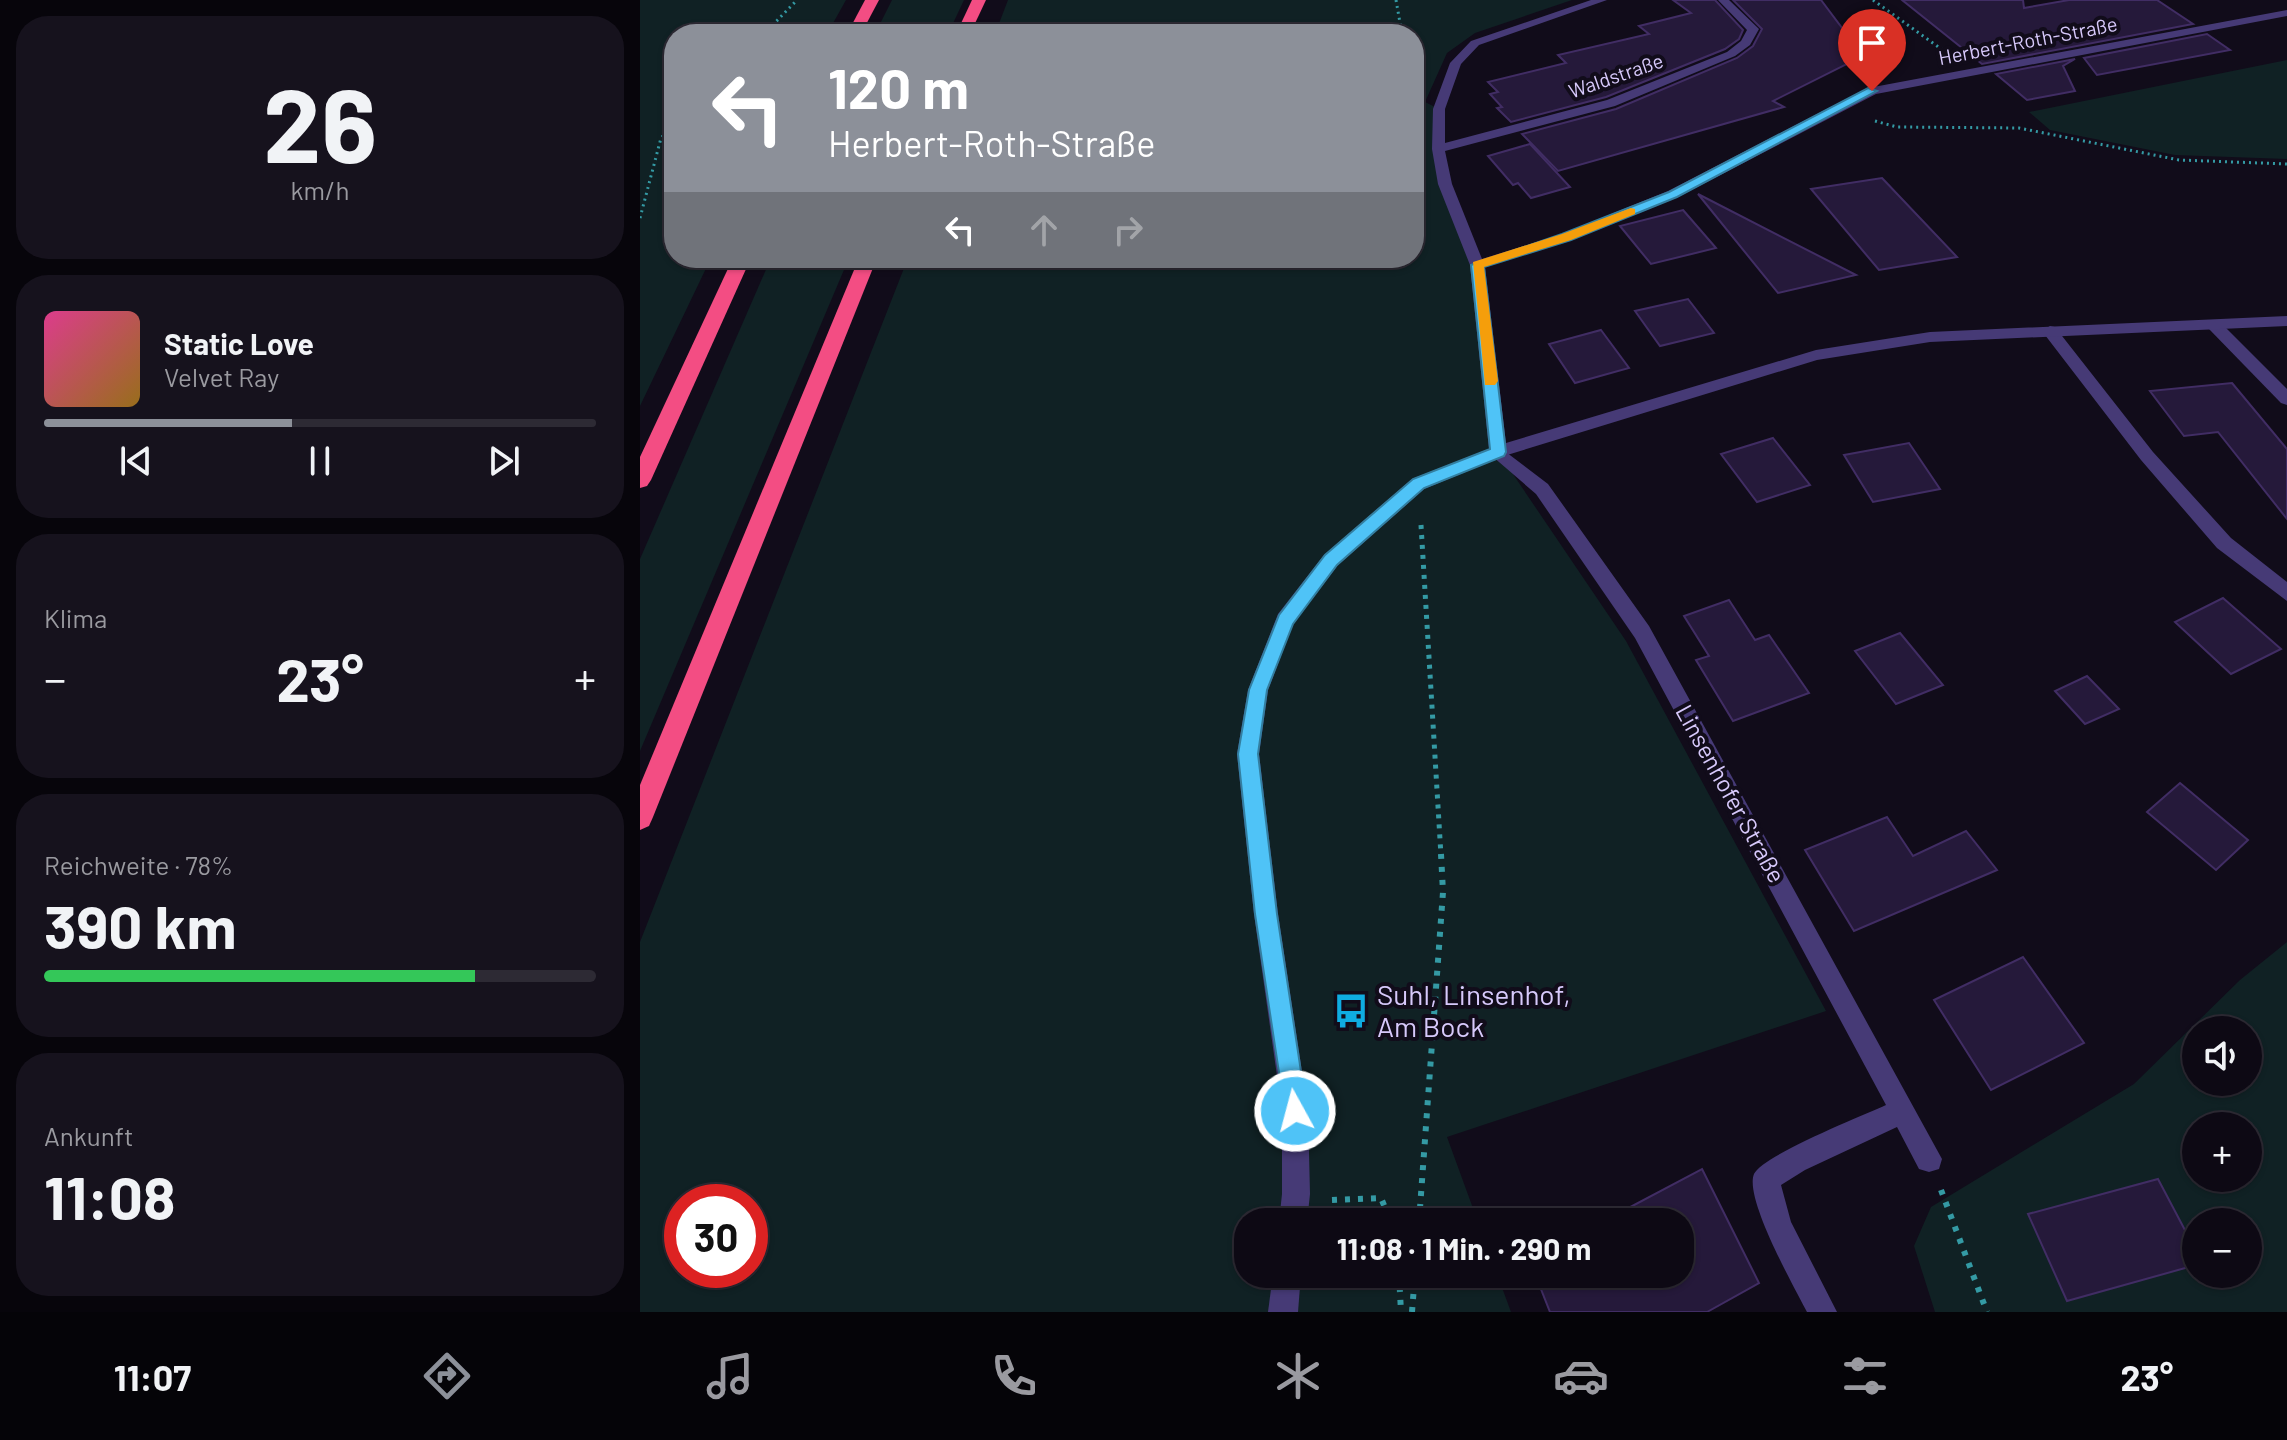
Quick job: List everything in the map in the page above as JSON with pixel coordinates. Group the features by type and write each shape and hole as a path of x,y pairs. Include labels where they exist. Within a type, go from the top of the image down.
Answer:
{"highway":[{"path":"859,24 872,0"},
{"path":"968,24 979,0"},
{"path":"640,480 737,268"},
{"path":"640,817 864,268"}],"street":[{"path":"1498,452 1477,265 1445,184 1438,149 1439,109 1456,63 1475,43 1602,0"},
{"name":"Waldstraße","path":"1438,149 1611,103 1731,54 1746,43 1753,29 1723,0"},
{"name":"Herbert-Roth-Straße","path":"1477,265 1567,237 1673,194 1872,91 2287,13"},
{"path":"1294,1208 1295,1111 1266,914 1248,754 1258,690 1285,620 1331,560 1418,484 1498,452 1816,355 1930,337 2287,321"},
{"path":"2214,325 2287,399"},
{"path":"2050,331 2147,456 2224,543 2287,593"},
{"name":"Linsenhofer Straße","path":"1498,452 1542,489 1642,632 1929,1159"},
{"path":"1822,1312 1778,1226 1766,1179 1795,1160 1903,1111"},
{"path":"1283,1312 1286,1288"}],"path":[{"path":"774,24 797,0"},
{"path":"1396,0 1400,24"},
{"path":"1873,0 1972,72"},
{"path":"1835,111 1897,127 2019,128 2179,160 2287,164"},
{"path":"640,218 664,135"},
{"path":"1418,484 1443,892 1420,1208"},
{"path":"1929,1159 1987,1312"},
{"path":"1319,1208 1381,1198 1385,1208"},
{"path":"1400,1288 1401,1312"},
{"path":"1412,1312 1414,1288"}],"shaded area":[{"path":"640,0 846,0 833,24 664,24 664,268 706,268 640,406"},
{"path":"892,0 964,0 953,24 880,24"},
{"path":"1008,0 1572,0 1475,33 1447,53 1425,102 1439,109 1438,149 1477,265 1498,452 1626,641 1826,1011 1447,1137 1473,1208 1234,1208 1234,1288 1502,1288 1511,1312 640,1312 640,942 904,268 1424,268 1424,24 999,24"},
{"path":"2287,60 2287,159 2175,155 2050,130 2029,112"},
{"path":"767,268 845,268 640,751 640,559"},
{"path":"2287,942 2287,1312 1935,1312 1914,1246 1931,1207 2134,1084 2182,1037 2182,1096 2262,1096 2262,1016 2203,1016 2240,980"}],"building":[{"path":"1673,0 1715,0 1743,30 1739,39 1725,49 1606,97 1511,122 1497,108 1502,107 1490,94 1498,92 1488,82 1566,63 1558,55 1649,34 1639,26 1691,13"},
{"path":"1733,0 1821,0 1863,56 1773,101 1784,107 1558,171 1522,134 1616,109 1737,58 1753,46 1762,29"},
{"path":"1902,0 2023,0 2024,8 2069,0 2157,0 2193,24 1982,64"},
{"path":"2207,34 2230,50 2097,75 2084,58"},
{"path":"2075,59 2063,66 2075,91 2027,100 1996,74"},
{"path":"1530,144 1570,187 1531,198 1518,183 1513,185 1488,156"},
{"path":"1882,178 1957,257 1879,270 1811,189"},
{"path":"1698,194 1856,275 1778,293"},
{"path":"1683,210 1716,248 1651,264 1620,226"},
{"path":"1688,299 1714,333 1660,346 1635,311"},
{"path":"1601,330 1629,368 1575,383 1549,344"},
{"path":"2232,383 2287,449 2287,519 2218,432 2184,436 2150,391"},
{"path":"1773,438 1810,485 1757,502 1721,454"},
{"path":"1909,443 1940,489 1873,502 1844,455"},
{"path":"2223,598 2281,649 2231,674 2175,622"},
{"path":"1729,600 1755,640 1769,635 1809,693 1733,721 1696,660 1709,656 1684,616"},
{"path":"1900,633 1943,685 1896,704 1855,651"},
{"path":"2087,676 2119,709 2085,724 2055,691"},
{"path":"2180,783 2248,840 2216,870 2147,812"},
{"path":"1887,817 1913,856 1966,831 1997,870 1854,931 1805,850"},
{"path":"2023,957 2084,1043 1991,1090 1934,1000"},
{"path":"1702,1169 1759,1283 1707,1312 1550,1312 1541,1288 1694,1288 1694,1208 1628,1208"},
{"path":"2158,1179 2182,1224 2182,1269 2067,1301 2028,1214"}],"slow traffic":[{"path":"1490,381 1477,265 1567,237 1631,211"}],"place":[{"name":"Suhl, Linsenhof, Am Bock","path":"1351,1011"}],"route":[{"path":"1295,1111 1266,914 1248,754 1258,690 1285,620 1331,560 1418,484 1498,452 1477,265 1567,237 1673,194 1872,91"}]}
